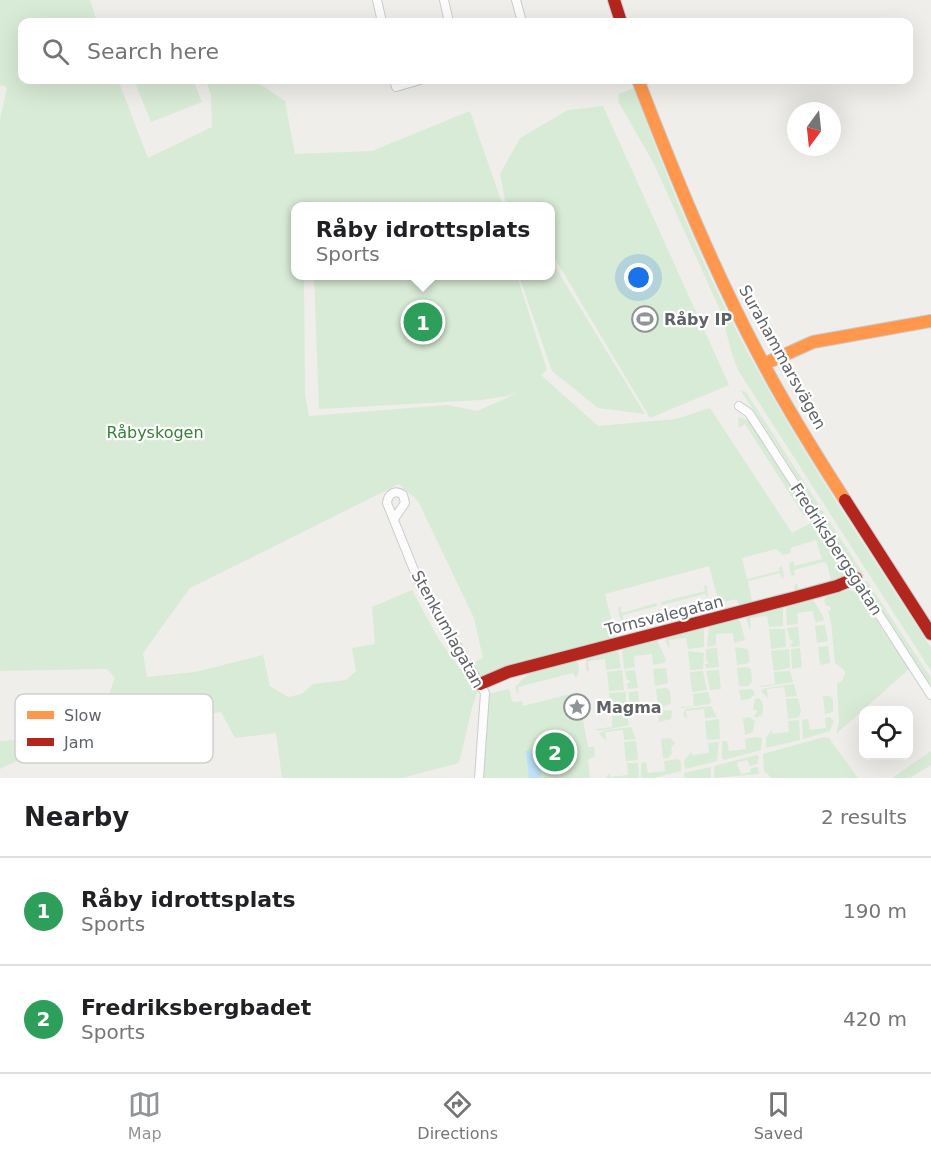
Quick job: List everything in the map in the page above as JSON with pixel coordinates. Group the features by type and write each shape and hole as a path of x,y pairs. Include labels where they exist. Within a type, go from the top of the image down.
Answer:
{"main road":[{"path":"614,0 620,18"},
{"name":"Surahammarsvägen","path":"639,84 696,226 764,364 834,482 931,634"},
{"path":"764,364 813,342 931,321"},
{"name":"Tornsvalegatan","path":"480,684 508,672 793,598 837,586 856,578"}],"street":[{"path":"377,0 381,18"},
{"path":"444,0 448,18"},
{"path":"516,0 521,18"},
{"name":"Fredriksbergsgatan","path":"739,406 749,412 931,695"},
{"name":"Stenkumlagatan","path":"394,519 418,580 485,693 479,778"}],"green space":[{"name":"Råbyskogen","path":"0,0 90,0 96,18 18,18 18,84 120,84 148,158 212,127 211,96 207,84 260,84 285,101 295,154 372,151 470,111 502,202 291,202 291,280 304,280 305,394 309,416 447,405 477,411 509,397 518,391 508,396 481,400 319,409 314,280 518,280 547,370 541,375 598,426 676,419 710,408 792,533 811,523 815,524 845,567 842,578 795,591 794,586 797,583 798,589 831,580 827,564 823,562 794,570 795,576 791,575 789,565 791,562 793,561 795,566 822,559 816,540 790,548 791,553 783,555 776,549 742,558 747,579 779,571 780,566 782,567 784,576 782,579 780,573 748,581 752,601 787,592 788,594 723,611 723,608 739,605 737,599 719,603 709,566 605,594 616,639 483,675 472,708 459,763 402,778 282,778 276,733 235,738 221,712 213,713 213,694 109,694 115,678 107,669 0,671 0,120 7,87 0,85","holes":["399,484 418,501 474,618 483,658 460,669 438,638 412,590 372,607 375,644 352,648 356,671 346,680 313,684 302,694 288,697 270,686 263,655 195,672 147,677 143,653 190,588"]},
{"path":"136,84 195,84 202,102 151,122"},
{"path":"634,88 685,219 745,347 811,462 931,648 931,671 738,370 721,312 654,164 618,101 619,94"},
{"name":"Råby IP","path":"603,106 729,385 650,418 555,259 555,202 508,202 505,200 500,174 520,138 568,110"},
{"path":"555,267 645,414 598,408 552,371 520,280 555,280"},
{"path":"741,391 746,392 864,575 862,578"},
{"path":"738,417 751,422 807,510 806,515 804,516 745,424 739,428"},
{"path":"867,581 931,678 931,686 864,582"},
{"path":"704,585 707,586 708,598 705,594 662,605 661,602 705,591"},
{"path":"848,590 857,592 909,669 867,706 859,706 859,714 836,734 839,722 837,683 841,682 845,674 844,670 835,663 828,611 831,610 830,606 826,606 824,600 827,596"},
{"path":"812,598 824,618 823,621 815,622 813,611 797,613 798,624 787,625 786,605"},
{"path":"656,603 657,606 623,615 623,621 620,619 618,607 622,613"},
{"path":"783,606 783,626 769,627 767,616 750,618 751,629 749,628 746,618 749,616"},
{"path":"735,619 740,621 745,640 734,643 733,633 716,634 716,645 707,647 709,627"},
{"path":"825,625 828,641 817,643 815,626"},
{"path":"704,627 704,647 688,649 686,638 669,640 670,650 665,640 666,637"},
{"path":"798,627 800,646 792,647 790,644 793,643 787,628"},
{"path":"769,629 785,629 786,647 771,649"},
{"path":"657,640 666,660 664,663 653,665 652,654 634,656 635,667 624,669 622,649"},
{"path":"747,645 750,661 737,665 735,647 747,649"},
{"path":"828,646 830,663 820,665 818,647"},
{"path":"717,648 719,667 706,668 705,664 708,664 708,661 706,661 706,649"},
{"path":"800,648 802,667 792,669 791,649"},
{"path":"789,649 790,668 774,671 771,651"},
{"path":"618,650 621,668 606,670 605,659 588,661 589,672 586,670 586,658"},
{"path":"688,651 704,653 703,669 690,670"},
{"path":"574,661 578,662 577,677 573,673 518,687 519,693 517,693 515,687 528,674"},
{"path":"666,668 668,683 655,686 653,669"},
{"path":"737,668 751,669 752,682 748,686 739,686"},
{"path":"622,670 624,690 609,691 607,672"},
{"path":"635,670 638,688 628,689 627,683 630,683 625,671"},
{"path":"719,670 721,689 710,690 706,671"},
{"path":"703,671 707,690 692,692 690,672"},
{"path":"790,671 793,682 759,686 775,684 774,672"},
{"path":"794,684 797,696 786,697 784,687 767,689 768,698 761,692 767,688"},
{"path":"667,688 670,691 671,704 658,708 656,689"},
{"path":"509,689 512,701 522,701 523,706 578,692 588,747 594,747 595,756 588,760 590,778 481,778 488,694"},
{"path":"752,689 755,694 749,699 741,700 739,690"},
{"path":"638,691 640,711 629,712 629,692"},
{"path":"626,692 626,712 611,714 609,693"},
{"path":"708,692 711,702 709,704 683,708 678,707 694,706 693,694"},
{"path":"823,696 830,696 833,699 833,712 825,714"},
{"path":"759,698 763,704 763,711 762,715 756,718 753,716 757,710 753,710 755,699"},
{"path":"798,698 801,711 799,717 788,719 786,699"},
{"path":"711,706 717,717 705,718 704,709 686,711 687,720 683,714 686,709"},
{"path":"658,711 672,711 671,719 659,722"},
{"path":"627,714 629,725 599,731 595,729 612,727 612,716"},
{"path":"749,717 755,721 753,732 745,735 743,718"},
{"path":"830,717 834,721 830,731 803,739 802,720 808,719 810,730 826,728 825,718"},
{"path":"719,719 720,739 707,740 705,721"},
{"path":"799,720 800,740 766,748 766,738 772,730 772,734 789,732 788,721"},
{"path":"631,727 636,739 624,740 623,730 605,732 606,741 599,733 607,730"},
{"path":"824,737 829,738 858,778 772,778 764,771 763,754"},
{"path":"670,738 675,743 671,748 672,753 668,758 663,758 661,739"},
{"path":"762,738 761,750 724,760 722,758 722,741 727,741 729,751 746,749 745,739"},
{"path":"0,741 15,741 15,762 0,769"},
{"path":"636,741 638,760 626,761 624,742"},
{"path":"719,742 717,761 685,769 684,761 691,752 692,755 709,753 708,743"},
{"path":"931,751 931,765 910,778 892,778"},
{"path":"757,755 759,757 757,764 750,766 747,760 738,762 737,765 741,774 758,767 759,774 714,778 714,766"},
{"path":"678,759 681,762 681,771 654,778 641,778 641,763 646,762 648,773 665,771 664,761"},
{"path":"627,763 638,763 639,778 606,778 609,773 610,777 628,775"},
{"path":"711,767 711,778 685,778 684,773"}],"water":[{"path":"538,750 541,778 529,778 526,751"}],"traffic: slow":[{"path":"640,84 696,223 745,329 792,415 845,500"},
{"path":"764,364 813,342 931,321"}],"traffic: jam":[{"path":"614,0 620,18"},
{"path":"845,500 931,634"},
{"path":"480,684 508,672 793,598 837,586 856,578"}],"place":[{"name":"Råby IP","path":"645,319"},
{"name":"Råby idrottsplats","path":"423,322"},
{"name":"Magma","path":"577,707"},
{"name":"Fredriksbergbadet","path":"555,752"}]}
